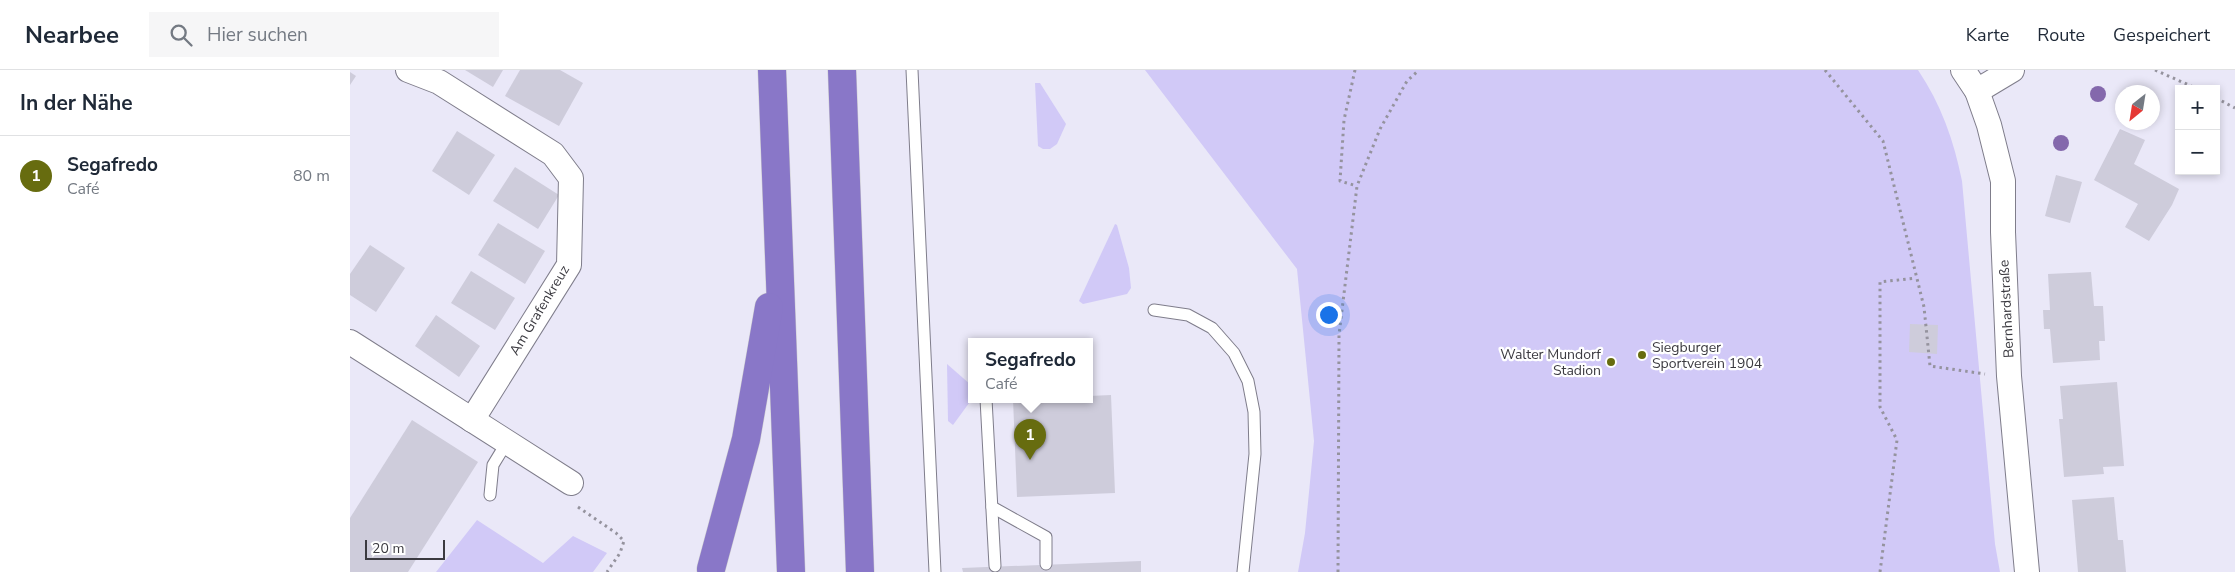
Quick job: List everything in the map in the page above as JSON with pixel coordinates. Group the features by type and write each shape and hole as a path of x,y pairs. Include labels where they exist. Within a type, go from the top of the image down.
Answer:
{"highway":[{"path":"772,70 791,572"},
{"path":"842,70 860,572"},
{"path":"711,570 746,440 779,254"}],"street":[{"name":"Am Grafenkreuz","path":"408,70 439,82 553,154 570,178 569,265 472,420"},
{"name":"Bernhardstraße","path":"1963,70 1977,92 1990,125 2003,181 2003,232 2009,376 2027,572"},
{"path":"1977,92 2012,70"},
{"path":"350,342 571,483"}],"lane":[{"path":"912,70 935,572"},
{"path":"1154,310 1188,315 1212,328 1234,353 1248,381 1254,412 1255,454 1242,572"},
{"path":"986,403 995,566"},
{"path":"490,495 493,464 507,442"},
{"path":"992,507 1046,537 1046,564"}],"path":[{"path":"1355,70 1344,120 1340,182 1357,186"},
{"path":"1338,572 1339,335 1357,186 1380,130 1407,81 1419,70"},
{"path":"1827,70 1883,141 1924,307 1930,366 2009,376"},
{"path":"2155,70 2189,85"},
{"path":"2220,100 2235,108"},
{"path":"1880,572 1897,440 1880,407 1880,282 1916,278"},
{"path":"571,483 577,506 616,533 624,541 620,553 607,572"}],"shaded area":[{"name":"Walter Mundorf Stadion","path":"1145,70 1918,70 1946,123 1962,181 1995,544 2000,572 1298,572 1305,533 1314,441 1297,269"},
{"path":"1035,83 1040,83 1066,124 1057,144 1050,149 1043,149 1038,146"},
{"path":"1115,224 1117,225 1129,268 1131,288 1127,294 1083,304 1079,301"},
{"path":"947,364 968,382 969,403 953,425 948,421"},
{"path":"477,520 543,563 573,536 607,553 593,572 436,572"}],"building":[{"path":"465,70 503,70 493,87"},
{"path":"520,70 560,70 583,83 559,126 505,96"},
{"path":"350,72 356,76 350,85"},
{"path":"2119,130 2122,130 2145,140 2134,164 2179,189 2172,205 2149,241 2125,227 2138,204 2094,180"},
{"path":"457,131 495,155 469,195 432,171"},
{"path":"515,167 559,195 538,229 493,201"},
{"path":"2056,175 2082,182 2070,223 2045,216"},
{"path":"498,223 545,251 525,284 478,255"},
{"path":"370,245 405,268 376,312 350,295 350,274"},
{"path":"471,271 515,298 495,330 451,303"},
{"path":"2091,272 2094,306 2103,306 2105,341 2099,341 2100,360 2053,363 2050,329 2044,329 2043,310 2050,310 2048,274"},
{"path":"436,315 480,346 459,377 415,346"},
{"path":"1910,324 1938,325 1937,354 1909,352"},
{"path":"2117,382 2124,466 2103,467 2104,474 2064,477 2059,419 2063,419 2060,386"},
{"path":"1111,395 1115,493 1017,497 1013,403 1093,403 1093,396"},
{"path":"412,420 478,462 408,572 350,572 350,518"},
{"path":"2114,497 2118,540 2123,540 2126,572 2078,572 2072,500"},
{"path":"1141,561 1141,572 963,572 962,568"}],"place":[{"name":"Siegburger Sportverein 1904","path":"1642,355"},
{"name":"Walter Mundorf Stadion","path":"1611,362"},
{"name":"Segafredo","path":"1030,460"}]}
